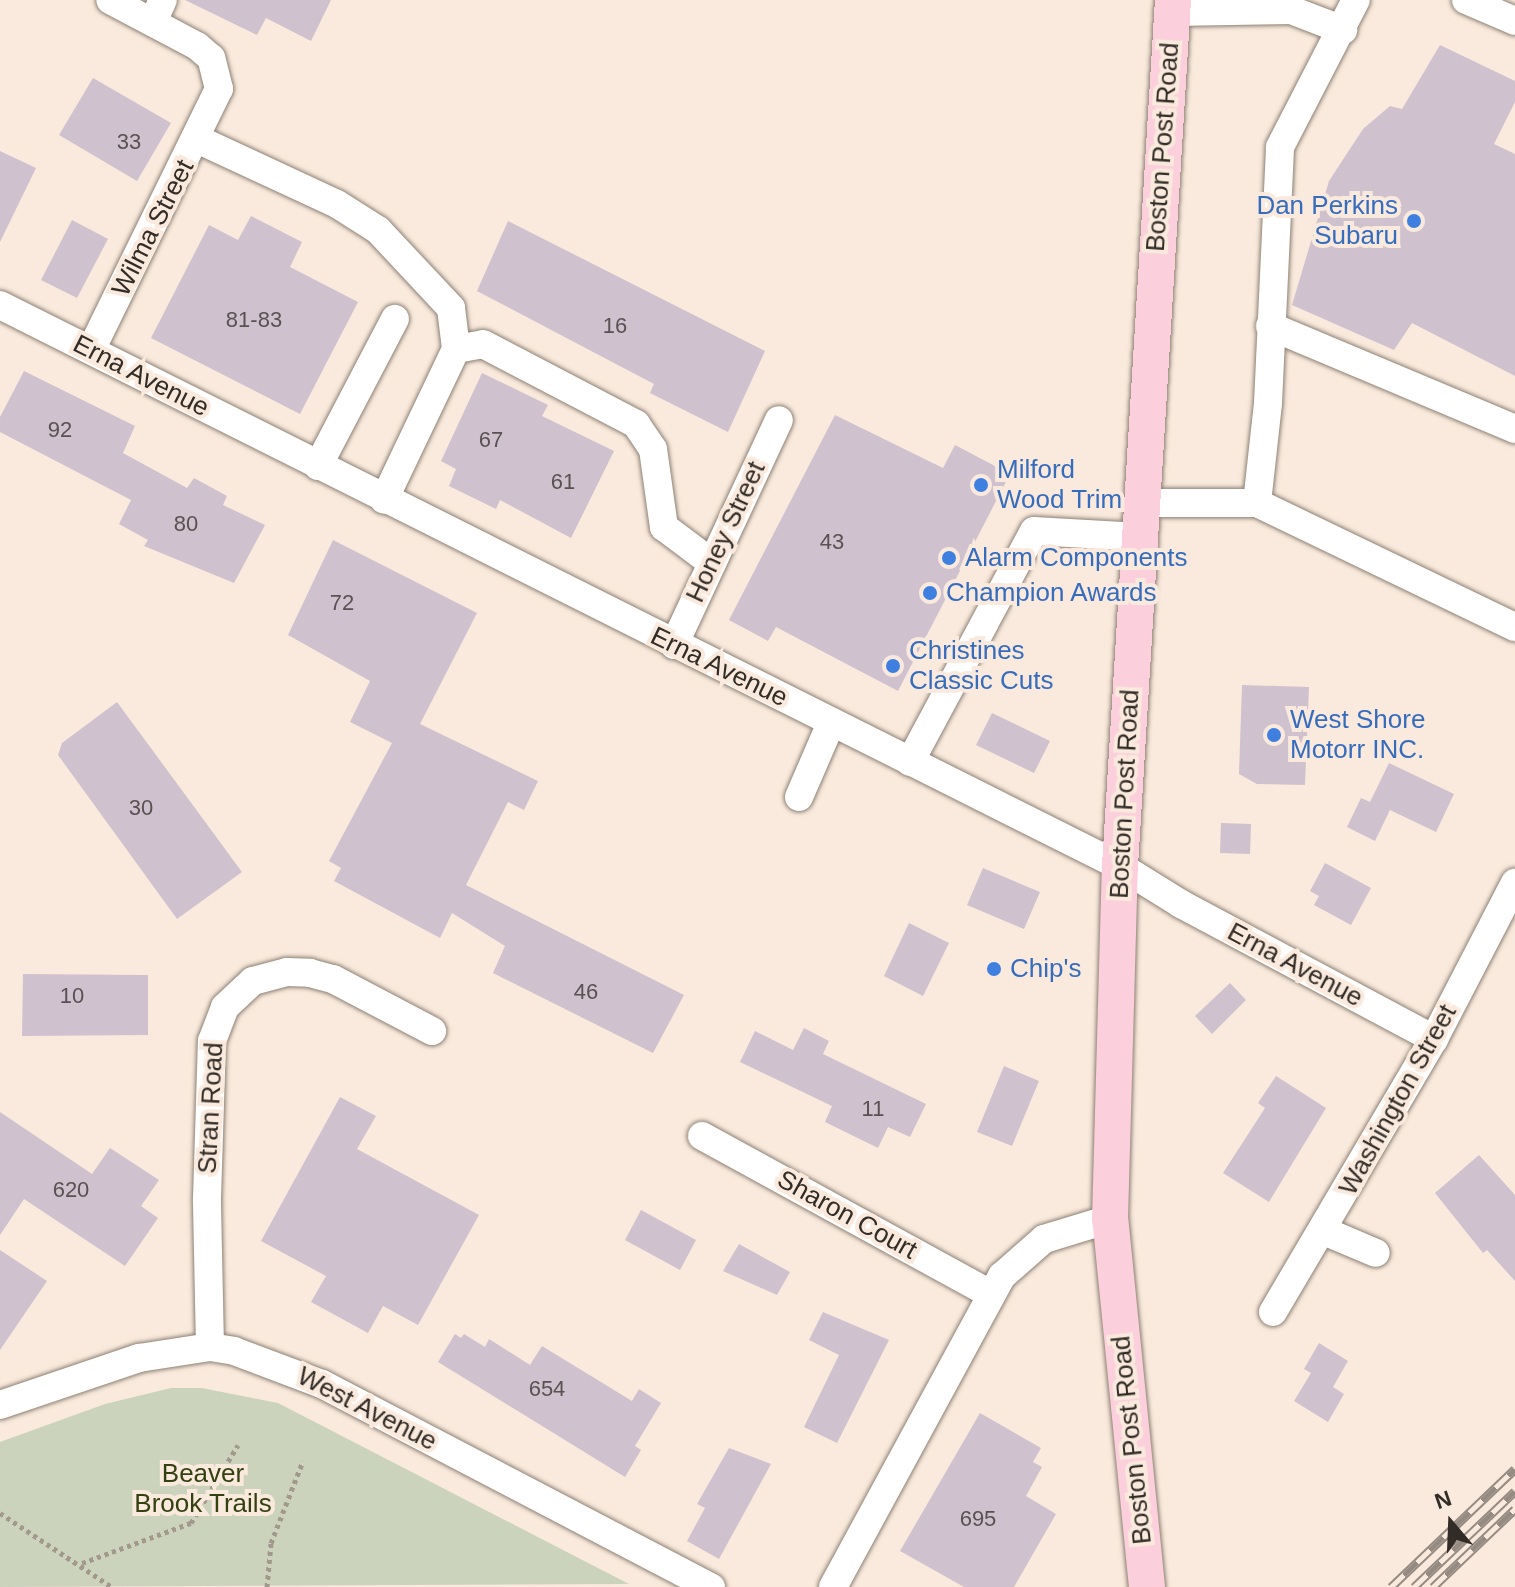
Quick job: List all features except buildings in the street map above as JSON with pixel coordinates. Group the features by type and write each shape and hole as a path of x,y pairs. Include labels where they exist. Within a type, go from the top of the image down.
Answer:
{"main road":[{"name":"Boston Post Road","path":"1147,1587 1110,1219 1120,866 1173,6"}],"street":[{"path":"110,0 158,11"},
{"path":"1257,503 1280,147 1356,0"},
{"path":"1466,0 1515,21"},
{"path":"1173,6 1291,10 1343,30"},
{"name":"Wilma Street","path":"91,350 215,106 219,89 211,58 158,11"},
{"path":"197,139 337,204 378,230 444,296 455,318 456,349 384,500"},
{"name":"Erna Avenue","path":"0,305 1120,866 1434,1039"},
{"path":"318,466 395,319"},
{"path":"1270,326 1515,429"},
{"path":"456,349 483,344 636,424 653,449 664,527 712,563"},
{"name":"Honey Street","path":"674,645 779,420"},
{"path":"910,762 1034,531 1141,520 1257,503 1515,627"},
{"path":"799,797 831,723"},
{"name":"Washington Street","path":"1273,1312 1324,1231 1434,1039 1515,883"},
{"name":"Stran Road","path":"210,1347 207,1198 212,1041 225,1007 253,981 287,972 310,973 333,979 432,1031"},
{"name":"Sharon Court","path":"702,1136 991,1294"},
{"path":"833,1587 991,1294 1033,1245 1110,1219"},
{"path":"1324,1231 1376,1253"},
{"name":"West Avenue","path":"0,1405 139,1358 210,1347 259,1358 322,1384 711,1587"}],"path":[{"path":"82,1563 191,1523 238,1445"},
{"path":"267,1587 271,1543 303,1461"},
{"path":"0,1513 82,1563 112,1587"}],"green space":[{"name":"Beaver Brook Trails","path":"171,1388 202,1388 278,1403 629,1584 0,1587 0,1442 105,1404"}],"railway":[{"path":"1391,1587 1515,1469"},
{"path":"1414,1587 1515,1491"},
{"path":"1433,1587 1515,1509"}],"place":[{"name":"Dan Perkins Subaru","path":"1414,221"},
{"name":"Milford Wood Trim","path":"981,485"},
{"name":"Alarm Components","path":"949,558"},
{"name":"Champion Awards","path":"930,593"},
{"name":"Christines Classic Cuts","path":"893,666"},
{"name":"West Shore Motorr INC.","path":"1274,735"},
{"name":"Chip's","path":"994,969"}]}
